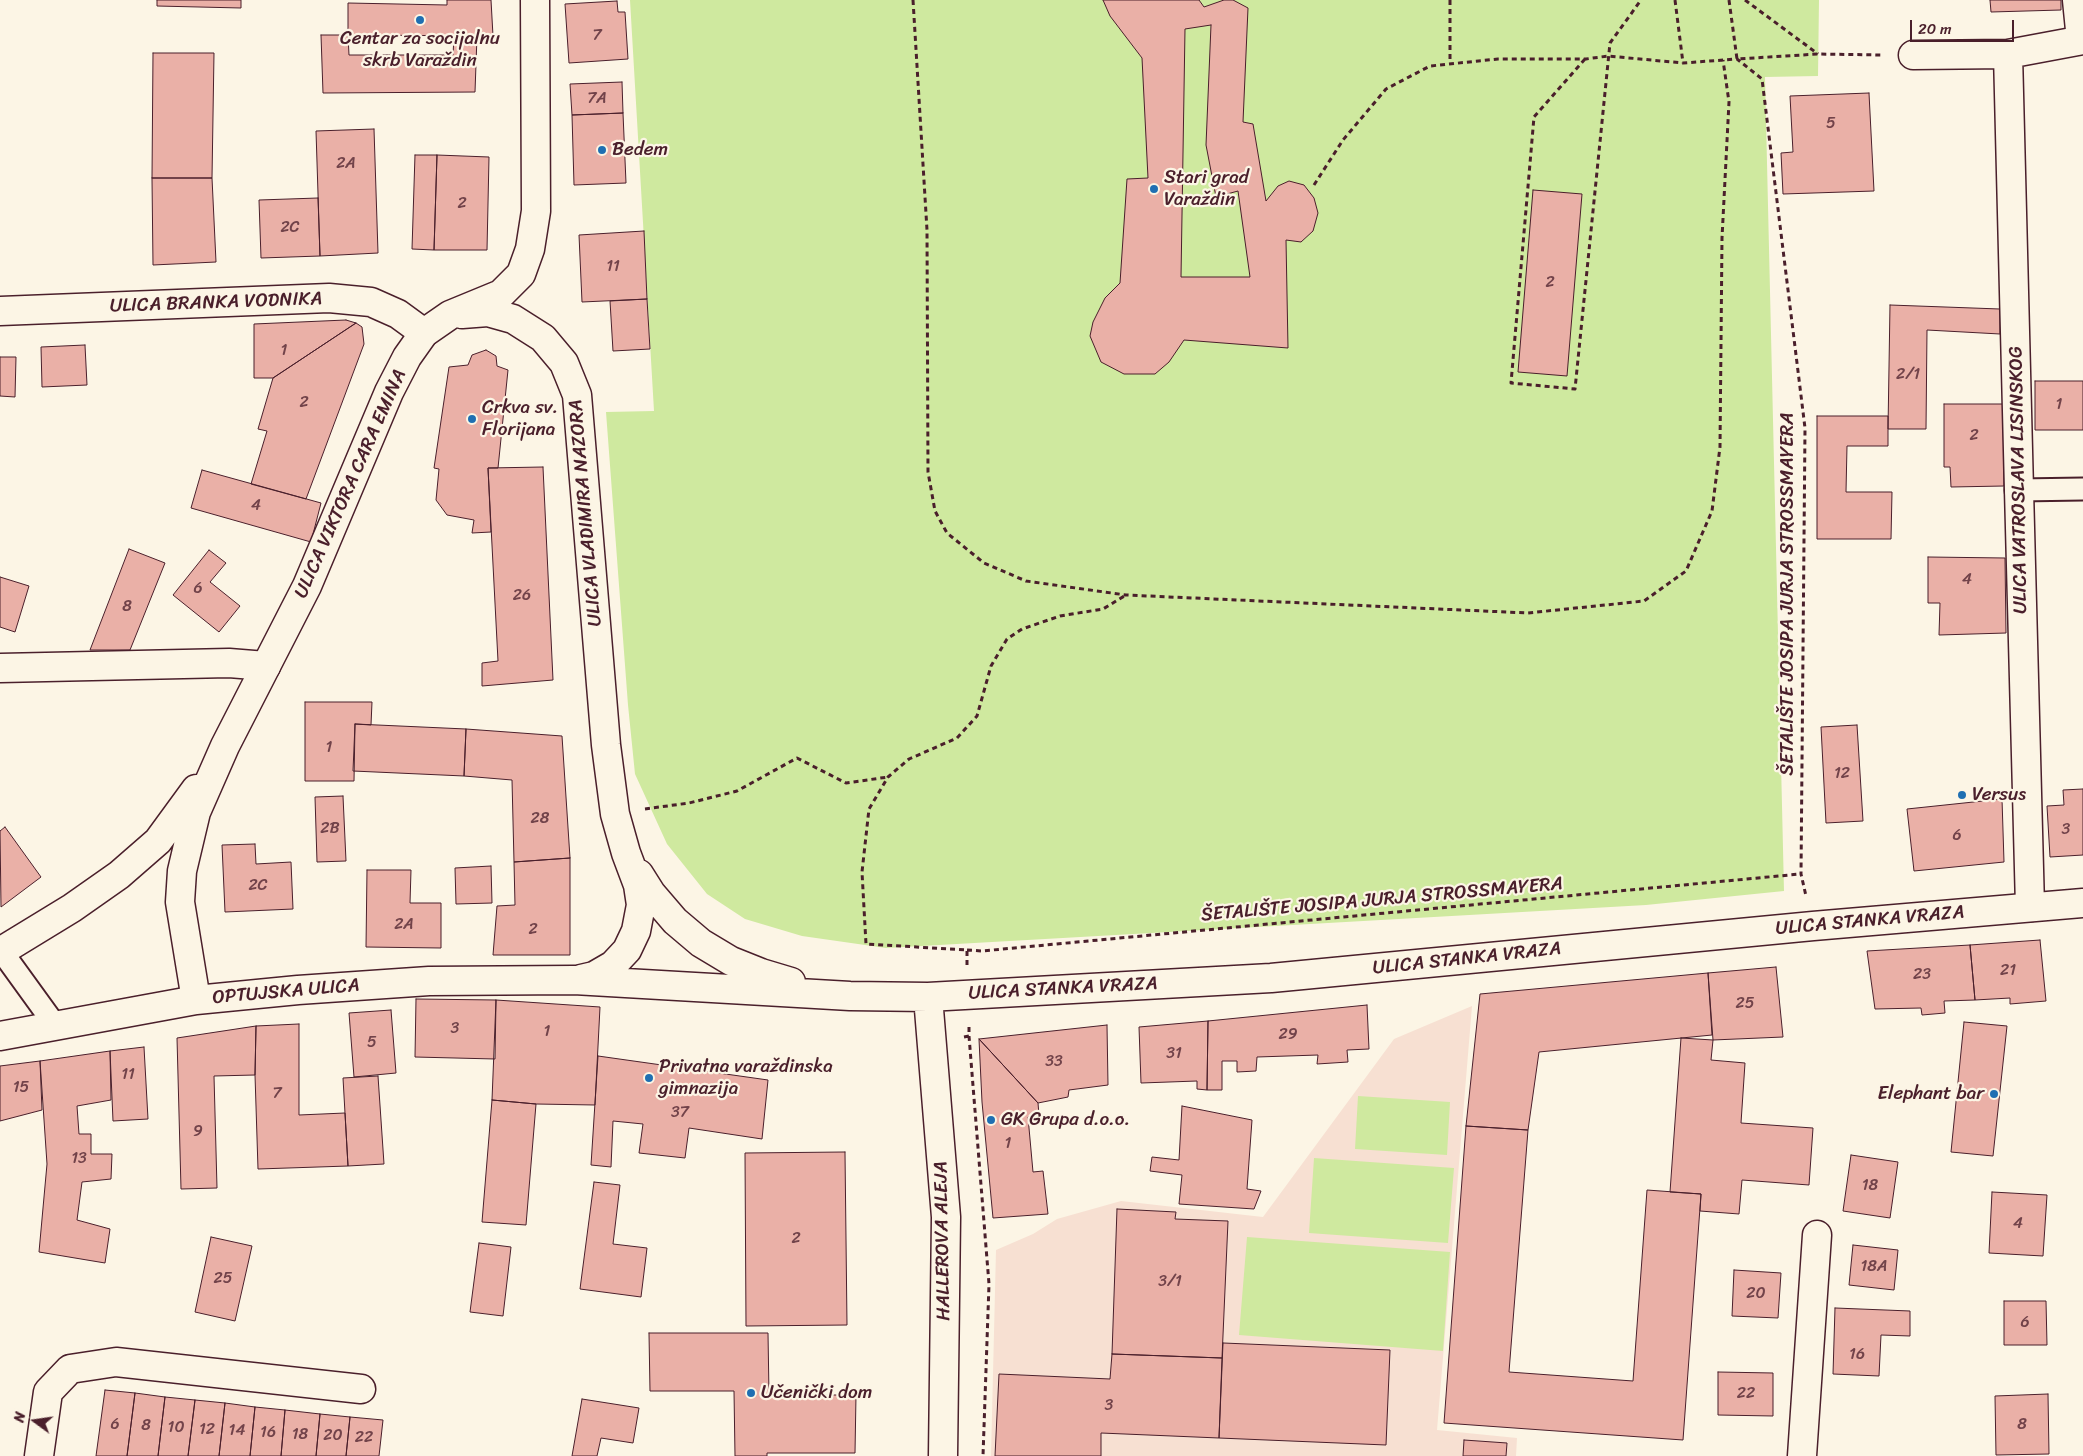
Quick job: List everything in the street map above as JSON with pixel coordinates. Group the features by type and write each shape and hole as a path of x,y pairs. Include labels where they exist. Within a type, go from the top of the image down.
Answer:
{"main road":[{"path":"450,315 501,294 521,274 530,249 536,211 535,0"},
{"path":"1913,56 2008,54 2082,40 2077,0"},
{"name":"ULICA VATROSLAVA LISINSKOG","path":"2008,54 2030,907"},
{"name":"ULICA BRANKA VODNIKA","path":"0,311 329,298 371,302 398,314 424,333"},
{"name":"ULICA VLADIMIRA NAZORA","path":"450,315 488,312 513,319 543,338 564,363 577,395 606,745 615,814 626,853"},
{"name":"ULICA VIKTORA CARA EMINA","path":"225,746 308,586 389,392 407,357 424,333 450,315"},
{"path":"0,668 229,663 266,666"},
{"path":"1,951 80,903 119,875 158,841 225,746"},
{"path":"196,1000 180,902 182,871 196,812 225,746"},
{"path":"574,980 594,976 613,965 627,950 636,932 641,905 638,886 626,853"},
{"name":"ULICA STANKA VRAZA","path":"626,853 651,893 675,921 701,943 731,961 761,973 805,987 850,996"},
{"name":"ULICA STANKA VRAZA","path":"574,980 850,996 928,997 1271,978 1813,926 2083,903"},
{"name":"OPTUJSKA ULICA","path":"0,1036 196,1000 298,990 429,981 574,980"},
{"name":"HALLEROVA ALEJA","path":"928,997 946,1217 943,1456"},
{"path":"1802,1456 1817,1235"},
{"path":"39,1456 48,1392 70,1369 116,1362 361,1389"}],"lane":[{"path":"2019,490 2083,489"},
{"path":"1,951 55,1025"}],"path":[{"path":"913,0 927,230 928,472 935,511 948,533 984,563 1026,581 1126,595 1528,612 1644,601 1686,571 1712,511 1720,447 1722,238 1729,102 1723,60"},
{"path":"1450,0 1450,62"},
{"path":"1586,59 1534,117 1511,382 1575,389 1610,42 1641,0"},
{"path":"1675,0 1682,63"},
{"path":"1729,0 1737,59"},
{"path":"1745,0 1818,54"},
{"path":"1314,185 1343,140 1386,89 1430,66 1450,62 1498,59 1586,59 1608,56 1682,63 1818,54 1913,56"},
{"name":"ŠETALIŠTE JOSIPA JURJA STROSSMAYERA","path":"1737,59 1762,79 1806,428 1800,874 1813,926"},
{"path":"615,814 689,803 737,791 797,758 846,782 888,777 909,759 957,738 977,716 991,666 1007,640 1022,629 1060,616 1103,610 1126,595"},
{"name":"ŠETALIŠTE JOSIPA JURJA STROSSMAYERA","path":"888,777 869,809 862,872 866,944 982,951 1800,874"},
{"path":"967,950 969,1036 989,1284 984,1456"},
{"path":"931,1041 969,1036"}],"shaded area":[{"path":"1472,1006 1437,1430 1517,1438 1516,1456 991,1456 996,1250 1033,1234 1057,1219 1121,1201 1263,1217 1394,1039"}],"green space":[{"path":"630,0 1819,0 1818,76 1765,77 1784,891 1646,905 886,948 802,936 745,919 707,894 667,844 635,774 628,705 606,412 654,411"},
{"path":"1358,1096 1450,1102 1447,1155 1355,1149"},
{"path":"1314,1158 1454,1168 1448,1243 1309,1233"},
{"path":"1247,1237 1450,1252 1443,1351 1239,1335"}],"building":[{"path":"157,0 241,0 241,8 157,6"},
{"name":"Centar za socijalnu skrb Varaždin","path":"447,0 491,0 493,36 348,35 348,3 447,5"},
{"name":"Stari grad Varaždin","path":"1103,0 1199,0 1204,7 1224,0 1233,0 1248,8 1243,122 1253,124 1266,201 1278,186 1289,181 1304,185 1314,198 1318,213 1313,231 1301,242 1286,240 1288,348 1184,340 1169,362 1155,374 1124,374 1101,362 1090,336 1093,322 1105,298 1120,283 1127,179 1148,178 1142,58 1110,16","holes":["1211,25 1206,145 1216,197 1238,191 1250,277 1181,277 1185,29"]},
{"path":"1990,0 2061,0 2061,10 1991,12"},
{"path":"617,1 618,12 625,12 628,59 569,63 565,4"},
{"path":"321,35 348,35 349,55 453,55 454,36 477,36 475,92 323,93"},
{"path":"153,53 214,53 212,178 152,178"},
{"path":"622,82 623,113 572,115 570,84"},
{"path":"1869,93 1874,191 1783,194 1781,153 1793,152 1790,96"},
{"path":"623,113 626,183 574,185 572,115"},
{"path":"374,129 378,253 320,256 316,131"},
{"path":"415,155 437,155 434,250 412,249"},
{"path":"437,155 489,157 487,250 434,250"},
{"path":"152,178 212,178 216,262 153,265"},
{"path":"1533,190 1582,194 1567,376 1518,372"},
{"path":"318,198 320,256 261,258 259,200"},
{"path":"644,231 647,299 582,302 579,235"},
{"path":"647,299 650,349 613,351 610,301"},
{"path":"1890,305 2000,309 2000,334 1927,330 1926,429 1888,429"},
{"path":"346,320 356,323 273,378 254,378 254,324"},
{"path":"356,323 362,327 364,344 306,499 251,484 267,431 258,429 273,378"},
{"path":"85,345 87,385 42,387 41,347"},
{"name":"Crkva sv. Florijana","path":"486,350 496,356 497,366 508,370 498,468 488,468 491,532 472,533 474,520 447,515 436,500 439,469 434,468 449,367 468,365 472,355"},
{"path":"0,357 16,357 15,397 0,396"},
{"path":"2035,381 2083,381 2083,430 2035,430"},
{"path":"1944,404 2003,404 2004,486 1951,487 1950,467 1944,467"},
{"path":"1817,416 1888,416 1888,446 1847,446 1846,492 1892,492 1891,539 1817,539"},
{"path":"543,467 553,680 482,686 482,663 498,661 488,468"},
{"path":"202,470 321,503 311,542 191,508"},
{"path":"129,549 165,563 130,650 90,650"},
{"path":"209,550 226,563 210,582 240,606 219,632 173,595"},
{"path":"1928,557 2005,558 2006,633 1939,635 1940,603 1928,603"},
{"path":"0,577 29,586 15,632 0,627"},
{"path":"305,702 372,702 371,725 355,724 354,781 305,781"},
{"path":"355,724 466,729 464,776 353,771"},
{"path":"1857,725 1863,821 1826,823 1821,727"},
{"path":"466,729 562,736 570,858 514,862 512,780 464,776"},
{"path":"2083,789 2083,855 2050,857 2047,806 2064,805 2063,790"},
{"path":"343,796 346,861 317,862 315,797"},
{"path":"2002,799 2004,862 1914,871 1907,809"},
{"path":"5,827 41,877 1,907 0,831"},
{"path":"255,844 256,864 291,862 293,909 225,912 222,845"},
{"path":"570,858 570,955 493,955 497,906 515,905 514,862"},
{"path":"491,866 492,903 456,904 455,868"},
{"path":"367,870 411,870 410,903 441,903 441,948 366,947"},
{"path":"2040,940 2046,1001 2010,1004 2010,998 1975,1000 1970,945"},
{"path":"1970,945 1975,1000 1944,1001 1945,1013 1922,1015 1921,1008 1875,1009 1867,951"},
{"path":"1776,967 1783,1037 1713,1040 1708,973"},
{"path":"1708,973 1712,1035 1539,1052 1528,1130 1466,1126 1480,994"},
{"path":"416,999 496,1000 495,1059 415,1057"},
{"path":"496,1000 600,1007 595,1105 536,1104 492,1100"},
{"path":"1367,1005 1369,1049 1347,1050 1348,1062 1317,1064 1318,1055 1257,1057 1256,1071 1237,1072 1237,1061 1222,1061 1222,1090 1207,1090 1208,1021"},
{"path":"391,1010 396,1073 354,1077 349,1013"},
{"path":"1208,1021 1207,1090 1197,1089 1197,1081 1141,1083 1139,1027"},
{"path":"1964,1022 2007,1026 1993,1156 1951,1152"},
{"path":"299,1024 299,1115 345,1113 348,1166 258,1169 255,1075 256,1026"},
{"path":"1107,1025 1108,1085 1069,1090 1068,1097 1038,1103 979,1039"},
{"path":"256,1026 255,1075 214,1076 217,1188 181,1189 177,1038"},
{"path":"1681,1038 1713,1040 1711,1060 1745,1063 1741,1123 1813,1128 1809,1185 1742,1180 1739,1214 1700,1211 1701,1194 1670,1192"},
{"path":"979,1039 1038,1103 1039,1115 1028,1117 1033,1172 1043,1171 1048,1214 993,1218 982,1102"},
{"path":"144,1047 148,1119 113,1121 110,1051"},
{"path":"110,1051 111,1100 77,1106 79,1134 91,1134 91,1154 112,1154 111,1179 82,1182 77,1220 110,1229 105,1263 39,1252 47,1164 40,1061"},
{"path":"598,1056 768,1080 762,1139 689,1128 685,1158 639,1153 643,1124 613,1121 611,1167 591,1165"},
{"path":"40,1061 42,1110 0,1121 0,1066"},
{"path":"378,1076 384,1164 348,1166 343,1078"},
{"path":"492,1100 536,1104 526,1225 482,1222"},
{"path":"1182,1106 1252,1120 1247,1189 1261,1191 1254,1209 1179,1204 1182,1175 1150,1171 1152,1157 1179,1160"},
{"path":"1466,1126 1528,1130 1509,1372 1633,1381 1647,1190 1701,1194 1683,1440 1444,1423"},
{"path":"845,1152 847,1325 746,1326 745,1153"},
{"path":"1851,1155 1898,1162 1890,1218 1843,1211"},
{"path":"594,1182 620,1185 613,1244 647,1248 641,1297 580,1289"},
{"path":"1992,1192 2047,1195 2043,1256 1989,1253"},
{"path":"1117,1209 1176,1212 1175,1219 1228,1221 1222,1358 1112,1354"},
{"path":"211,1237 252,1246 235,1321 195,1312"},
{"path":"479,1243 511,1247 503,1316 470,1312"},
{"path":"1853,1245 1898,1250 1894,1290 1849,1285"},
{"path":"1734,1270 1781,1273 1778,1318 1732,1316"},
{"path":"2004,1301 2046,1301 2047,1345 2004,1345"},
{"path":"1835,1308 1910,1311 1910,1336 1881,1335 1879,1376 1833,1374"},
{"name":"Učenički dom","path":"649,1333 768,1333 769,1395 856,1395 855,1453 767,1453 767,1456 735,1456 734,1391 650,1391"},
{"path":"1223,1343 1390,1350 1386,1445 1219,1438"},
{"path":"1112,1354 1222,1358 1219,1438 1101,1433 1101,1456 995,1456 999,1374 1110,1379"},
{"path":"1718,1372 1773,1373 1773,1416 1718,1415"},
{"path":"105,1390 135,1393 127,1456 96,1456"},
{"path":"135,1393 165,1397 158,1456 127,1456"},
{"path":"2048,1394 2049,1454 1996,1455 1995,1396"},
{"path":"165,1397 195,1400 188,1456 158,1456"},
{"path":"582,1399 639,1408 633,1443 601,1438 597,1456 572,1456"},
{"path":"195,1400 225,1403 219,1456 188,1456"},
{"path":"225,1403 255,1407 250,1456 219,1456"},
{"path":"255,1407 285,1410 281,1456 250,1456"},
{"path":"285,1410 320,1414 316,1456 281,1456"},
{"path":"320,1414 350,1417 346,1456 316,1456"},
{"path":"350,1417 383,1420 379,1456 346,1456"},
{"path":"1464,1440 1507,1443 1506,1456 1463,1456"}],"place":[{"name":"Centar za socijalnu skrb Varaždin","path":"420,20"},
{"name":"Bedem","path":"602,150"},
{"name":"Stari grad Varaždin","path":"1154,189"},
{"name":"Crkva sv. Florijana","path":"472,419"},
{"name":"Versus","path":"1962,795"},
{"name":"Privatna varaždinska gimnazija","path":"649,1078"},
{"name":"Elephant bar","path":"1994,1094"},
{"name":"GK Grupa d.o.o.","path":"991,1120"},
{"name":"Učenički dom","path":"751,1393"}]}
